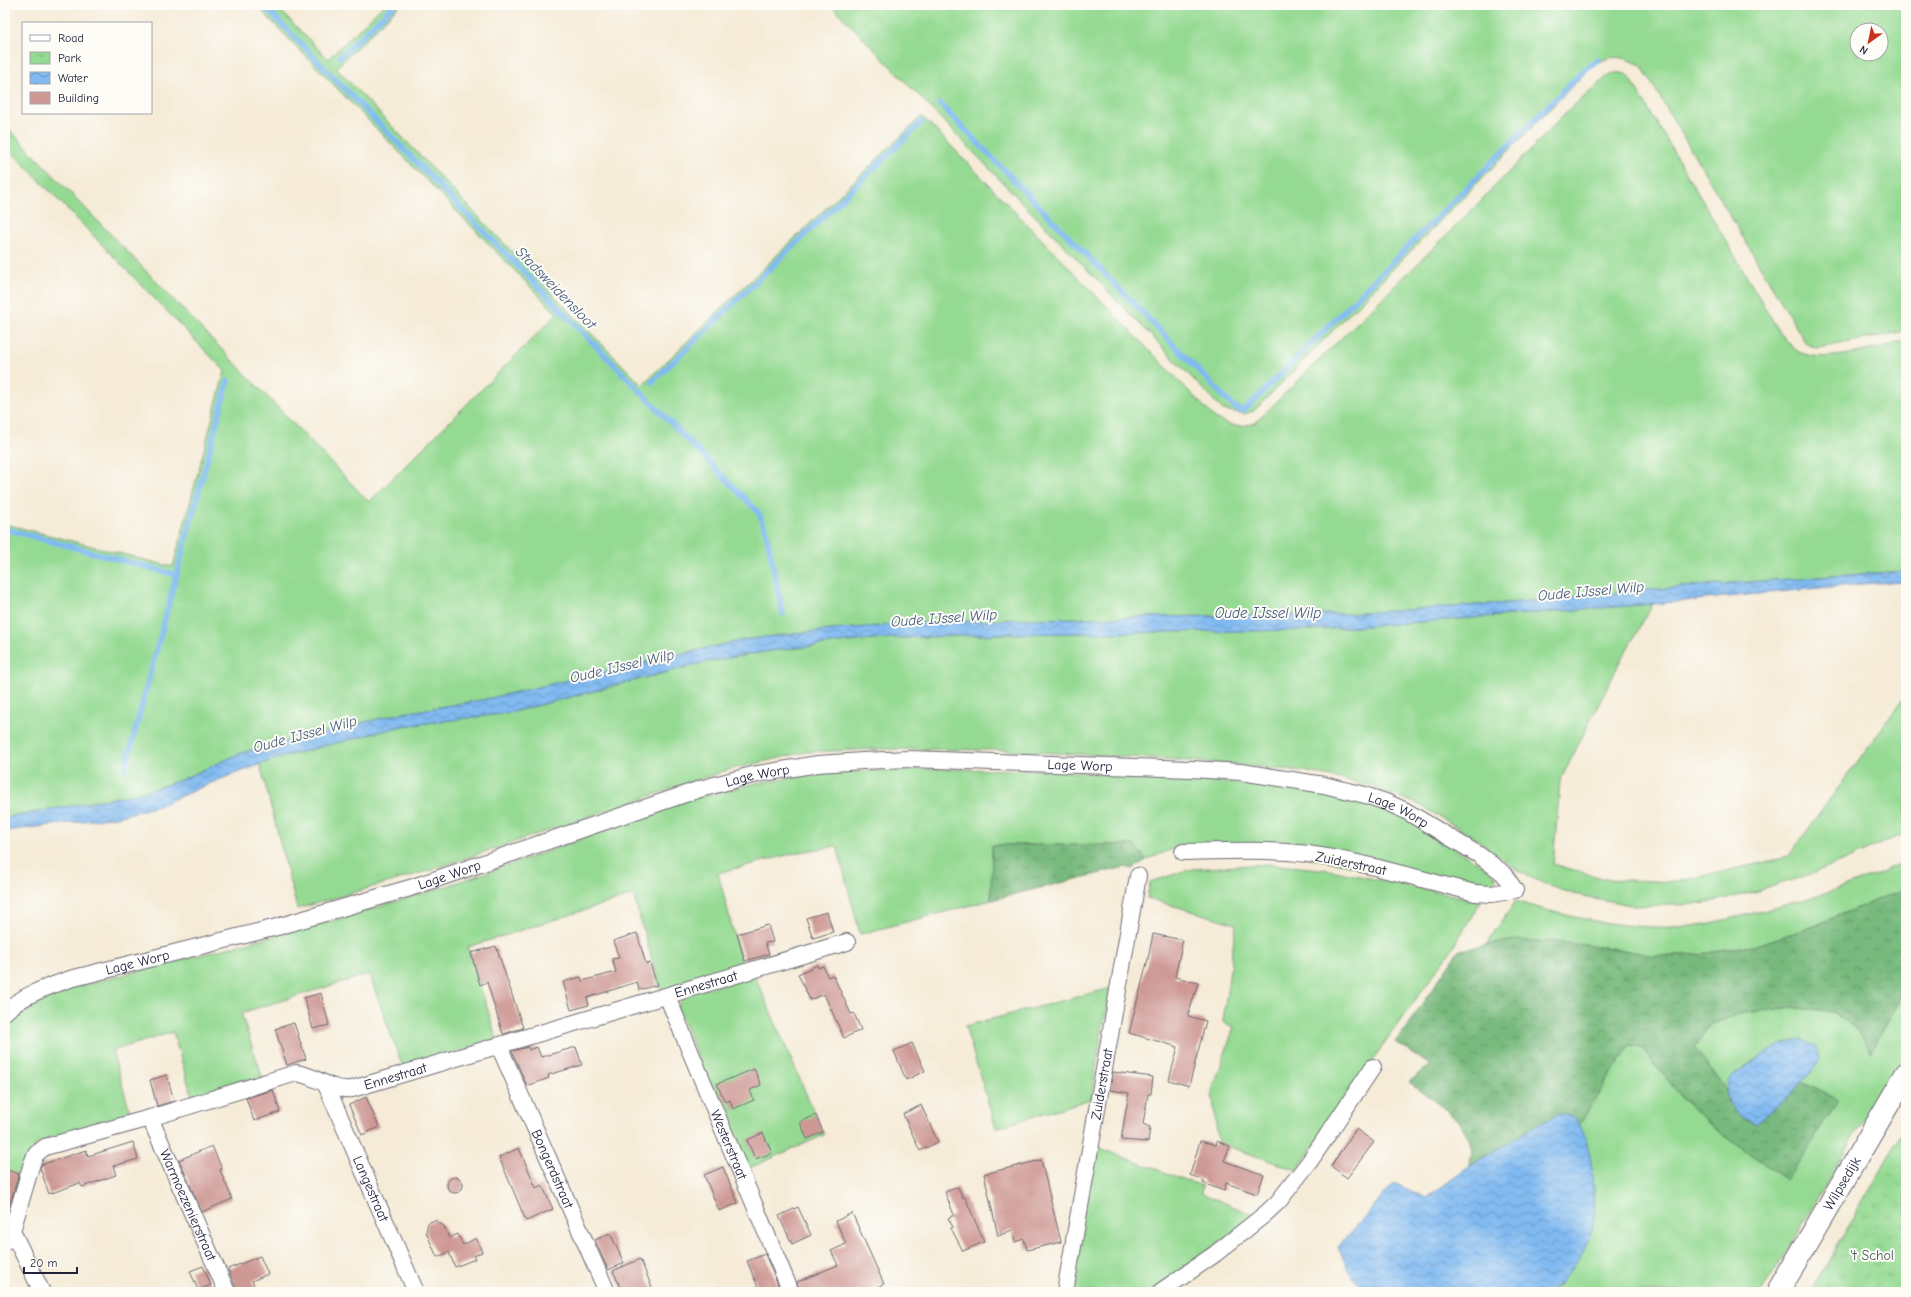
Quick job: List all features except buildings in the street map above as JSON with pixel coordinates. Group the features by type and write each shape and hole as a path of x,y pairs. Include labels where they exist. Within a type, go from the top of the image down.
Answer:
{"main road":[{"name":"Wilpsedijk","path":"1778,1292 1906,1074"}],"street":[{"name":"Lage Worp","path":"5,1012 13,1004 39,990 70,979 277,927 410,888 700,788 752,775 818,764 910,759 1022,762 1241,772 1295,780 1365,795 1386,802 1406,812 1479,855 1502,873 1515,890"},
{"name":"Zuiderstraat","path":"1183,852 1273,851 1308,854 1345,860 1475,893 1492,894 1515,890"},
{"name":"Zuiderstraat","path":"1065,1292 1138,876"},
{"name":"Ennestraat","path":"8,1236 32,1163 36,1154 45,1147 150,1118 296,1073 306,1074 326,1085 339,1089 352,1089 847,942"},
{"name":"Westerstraat","path":"667,996 792,1292"},
{"name":"Bongerdstraat","path":"498,1046 607,1292"},
{"path":"1160,1292 1215,1254 1278,1202 1310,1161 1373,1068"},
{"name":"Langestraat","path":"326,1085 416,1292"},
{"name":"Warmoezenierstraat","path":"150,1118 227,1292"},
{"path":"8,1236 42,1292"}],"green space":[{"path":"256,5 275,5 328,59 384,5 400,5 336,68 565,307 642,385 922,116 1215,418 1234,426 1243,426 1255,423 1463,219 1570,109 1608,76 1616,73 1623,73 1629,76 1780,333 1794,348 1799,352 1810,356 1822,357 1852,354 1906,341 1906,571 1705,585 1508,603 1347,614 1026,619 807,632 743,640 482,700 398,714 241,753 181,780 141,793 5,818 5,524 173,567 225,371 5,145 5,125 369,502 557,314"},
{"path":"831,5 1906,5 1906,331 1815,348 1805,342 1641,65 1625,59 1613,58 1601,61 1587,71 1254,411 1244,414 1223,410"},
{"path":"1653,604 1622,658 1560,781 1553,864 1605,879 1676,882 1788,857 1906,695 1906,833 1823,870 1755,892 1701,904 1636,906 1573,894 1533,879 1515,868 1473,837 1420,805 1370,786 1304,771 1180,760 1003,750 879,749 806,752 727,770 431,870 297,909 260,764 402,726 508,713 706,662 769,651 873,639 1001,634 1314,630"},
{"path":"915,769 1042,770 1186,779 1321,791 1397,812 1489,870 1496,878 1493,888 1481,890 1249,846 1172,849 1146,860 1134,845 992,845 991,900 860,934 837,846 799,852 718,873 743,969 662,994 633,895 468,947 497,1040 403,1068 369,974 241,1013 263,1079 193,1100 173,1032 112,1051 132,1118 36,1144 5,1233 5,1018 25,1002 53,993 339,919 447,886 549,851 688,799 757,783 824,773"},
{"path":"992,845 1134,845 1146,860 1133,869 1125,867 991,900"},
{"path":"1906,861 1906,888 1806,929 1753,946 1701,954 1654,956 1618,949 1558,942 1485,946 1516,901 1559,913 1602,922 1647,927 1692,926 1726,920 1807,899 1847,886"},
{"path":"1267,864 1330,870 1481,901 1450,952 1392,1032 1297,1170 1218,1143 1212,1091 1234,1027 1223,1022 1236,924 1147,898 1150,882 1192,869"},
{"path":"1906,888 1906,989 1871,1052 1857,1029 1834,1013 1791,1007 1738,1014 1709,1025 1695,1048 1726,1091 1728,1102 1784,1102 1801,1082 1839,1100 1787,1180 1718,1131 1692,1110 1642,1048 1629,1046 1579,1125 1569,1115 1556,1114 1470,1166 1472,1147 1462,1126 1445,1109 1409,1082 1430,1065 1396,1042 1459,950 1514,940 1558,942 1618,949 1654,956 1701,954 1753,946 1806,929"},
{"path":"755,976 824,1135 745,1170 677,1007 686,994"},
{"path":"1111,988 1101,1036 1091,1099 996,1128 965,1026"},
{"path":"1906,989 1906,1056 1858,1130 1762,1292 1549,1292 1558,1286 1583,1252 1592,1229 1582,1130 1579,1125 1629,1046 1642,1048 1692,1110 1718,1131 1787,1180 1839,1100 1801,1082 1809,1075 1787,1042 1761,1056 1741,1070 1728,1084 1726,1091 1695,1048 1709,1025 1738,1014 1791,1007 1834,1013 1857,1029 1871,1051"},
{"name":"'t Schol","path":"1906,1126 1906,1292 1810,1292"},
{"path":"1093,1146 1202,1186 1201,1193 1256,1216 1151,1292 1069,1292"}],"water":[{"path":"1906,571 1906,582 1872,583 1653,604 1314,630 1001,634 873,639 769,651 706,662 508,713 402,726 278,758 218,780 158,806 116,817 5,831 5,818 141,793 181,780 241,753 398,714 482,700 743,640 807,632 903,624 1026,619 1347,614 1508,603 1705,585"},
{"path":"1804,1039 1817,1048 1820,1060 1799,1086 1756,1124 1744,1118 1735,1111 1727,1096 1727,1085 1733,1075 1776,1047 1796,1040"},
{"path":"1563,1113 1574,1118 1580,1126 1586,1139 1590,1154 1594,1189 1594,1219 1592,1230 1585,1248 1575,1265 1556,1287 1549,1292 1367,1292 1349,1272 1338,1247 1394,1183 1426,1198 1479,1160 1556,1114"}],"waterway":[{"name":"Stadsweidensloot","path":"263,5 759,513 766,532 783,614"},
{"path":"340,57 394,5"},
{"path":"940,104 1234,407 1242,411 1250,405 1582,72 1599,59"},
{"path":"652,382 922,122"},
{"path":"125,769 228,381"},
{"path":"5,529 177,575"}],"water label":[{"name":"Oude IJssel Wilp","path":"1591,591"},
{"name":"Oude IJssel Wilp","path":"1268,613"},
{"name":"Oude IJssel Wilp","path":"944,618"},
{"name":"Oude IJssel Wilp","path":"622,666"},
{"name":"Oude IJssel Wilp","path":"305,734"}]}
